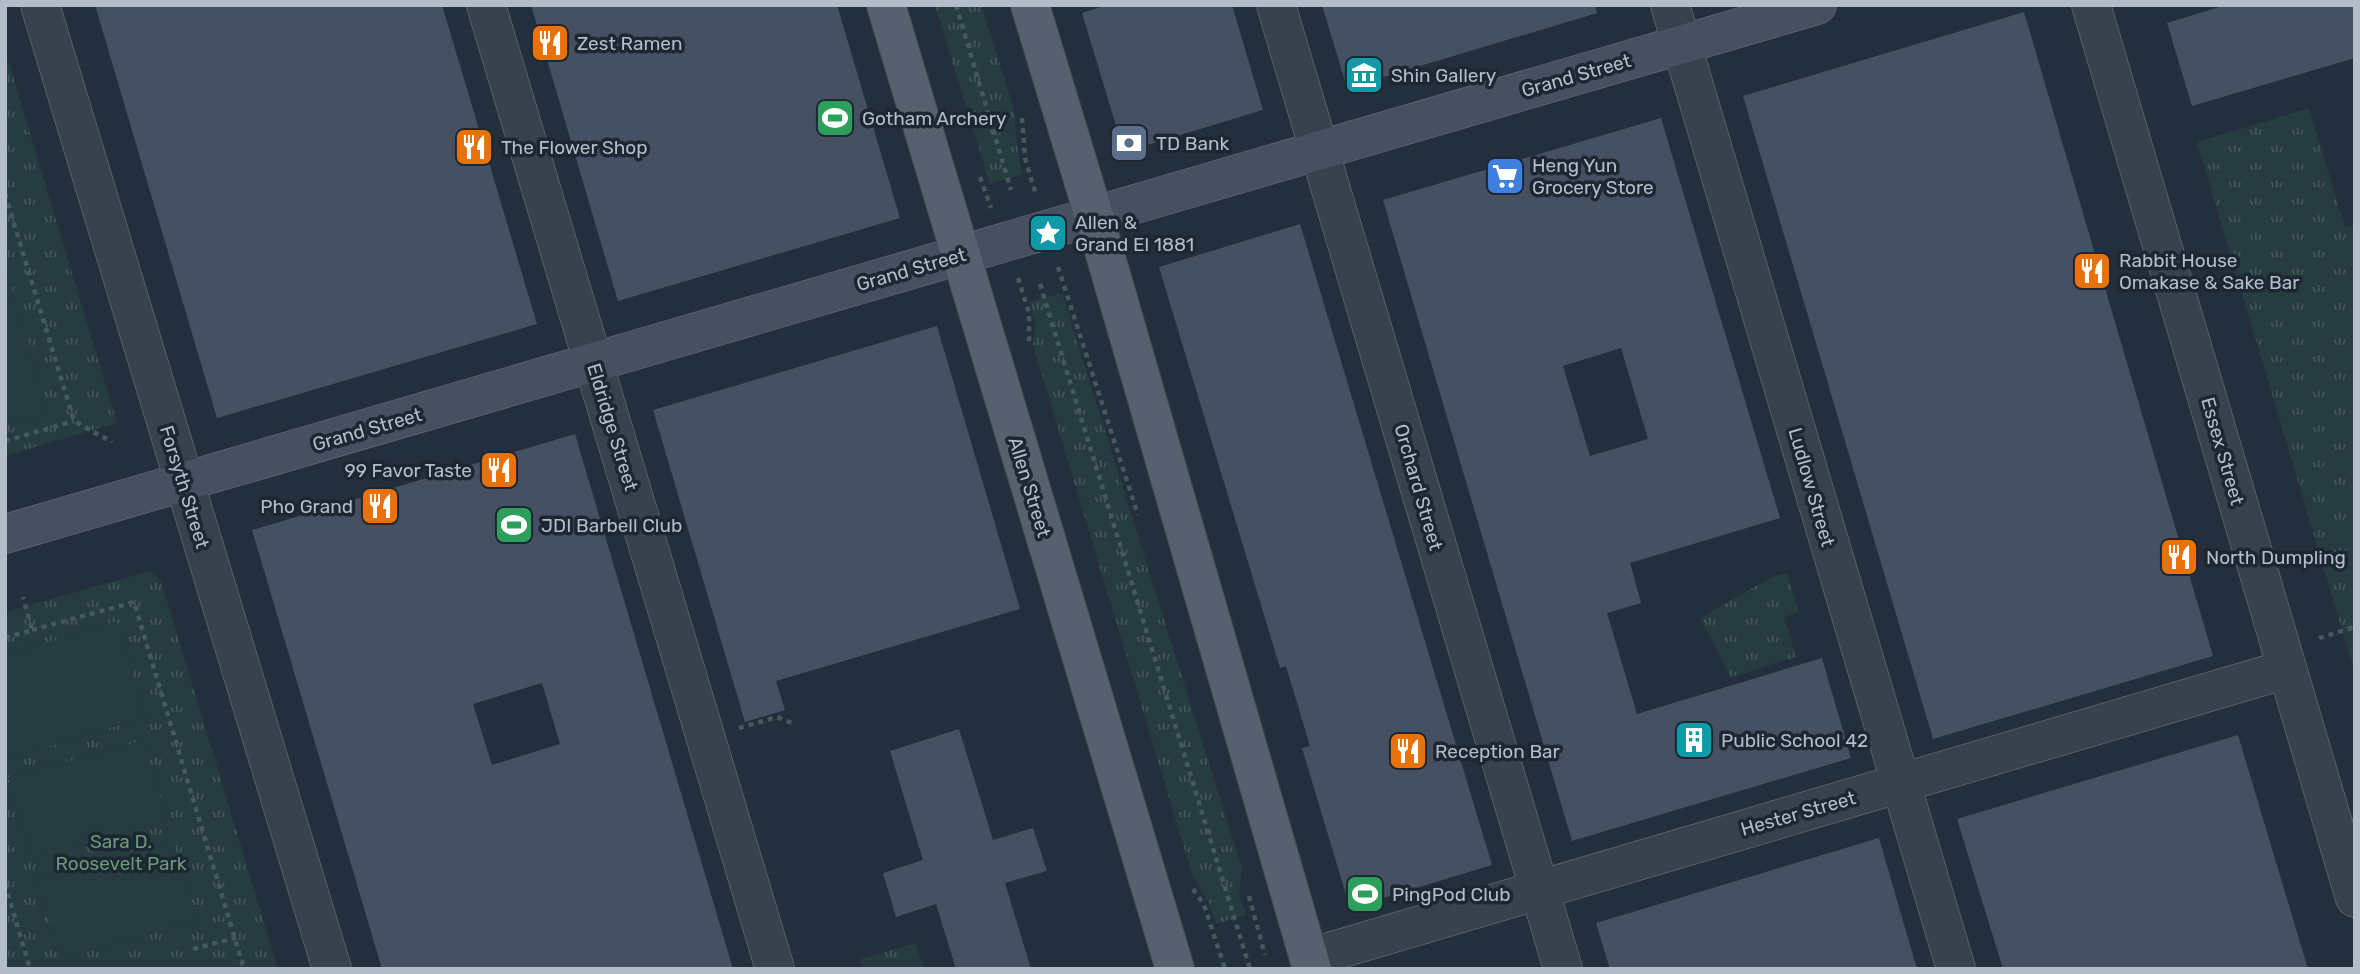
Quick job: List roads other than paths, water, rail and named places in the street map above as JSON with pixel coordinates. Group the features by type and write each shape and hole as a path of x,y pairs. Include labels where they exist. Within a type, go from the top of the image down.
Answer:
{"main road":[{"name":"Allen Street","path":"886,5 1175,969"},
{"path":"1030,5 1311,963"},
{"name":"Grand Street","path":"5,534 1816,5"}],"street":[{"name":"Forsyth Street","path":"40,5 332,969"},
{"name":"Eldridge Street","path":"486,5 775,969"},
{"name":"Orchard Street","path":"1276,5 1563,969"},
{"name":"Ludlow Street","path":"1670,5 1956,969"},
{"name":"Essex Street","path":"2091,5 2355,898"},
{"name":"Hester Street","path":"1311,963 1538,890 2287,669"}],"place":[{"name":"Zest Ramen","path":"550,43"},
{"name":"Shin Gallery","path":"1364,75"},
{"name":"Gotham Archery","path":"835,118"},
{"name":"TD Bank","path":"1129,143"},
{"name":"The Flower Shop","path":"474,147"},
{"name":"Heng Yun Grocery Store","path":"1505,176"},
{"name":"Allen & Grand El 1881","path":"1048,233"},
{"name":"Rabbit House Omakase & Sake Bar","path":"2092,271"},
{"name":"99 Favor Taste","path":"499,470"},
{"name":"Pho Grand","path":"380,506"},
{"name":"JDI Barbell Club","path":"514,525"},
{"name":"North Dumpling","path":"2179,557"},
{"name":"Public School 42","path":"1694,740"},
{"name":"Reception Bar","path":"1408,751"},
{"name":"PingPod Club","path":"1365,894"}],"park label":[{"name":"Sara D. Roosevelt Park","path":"121,852"}]}
